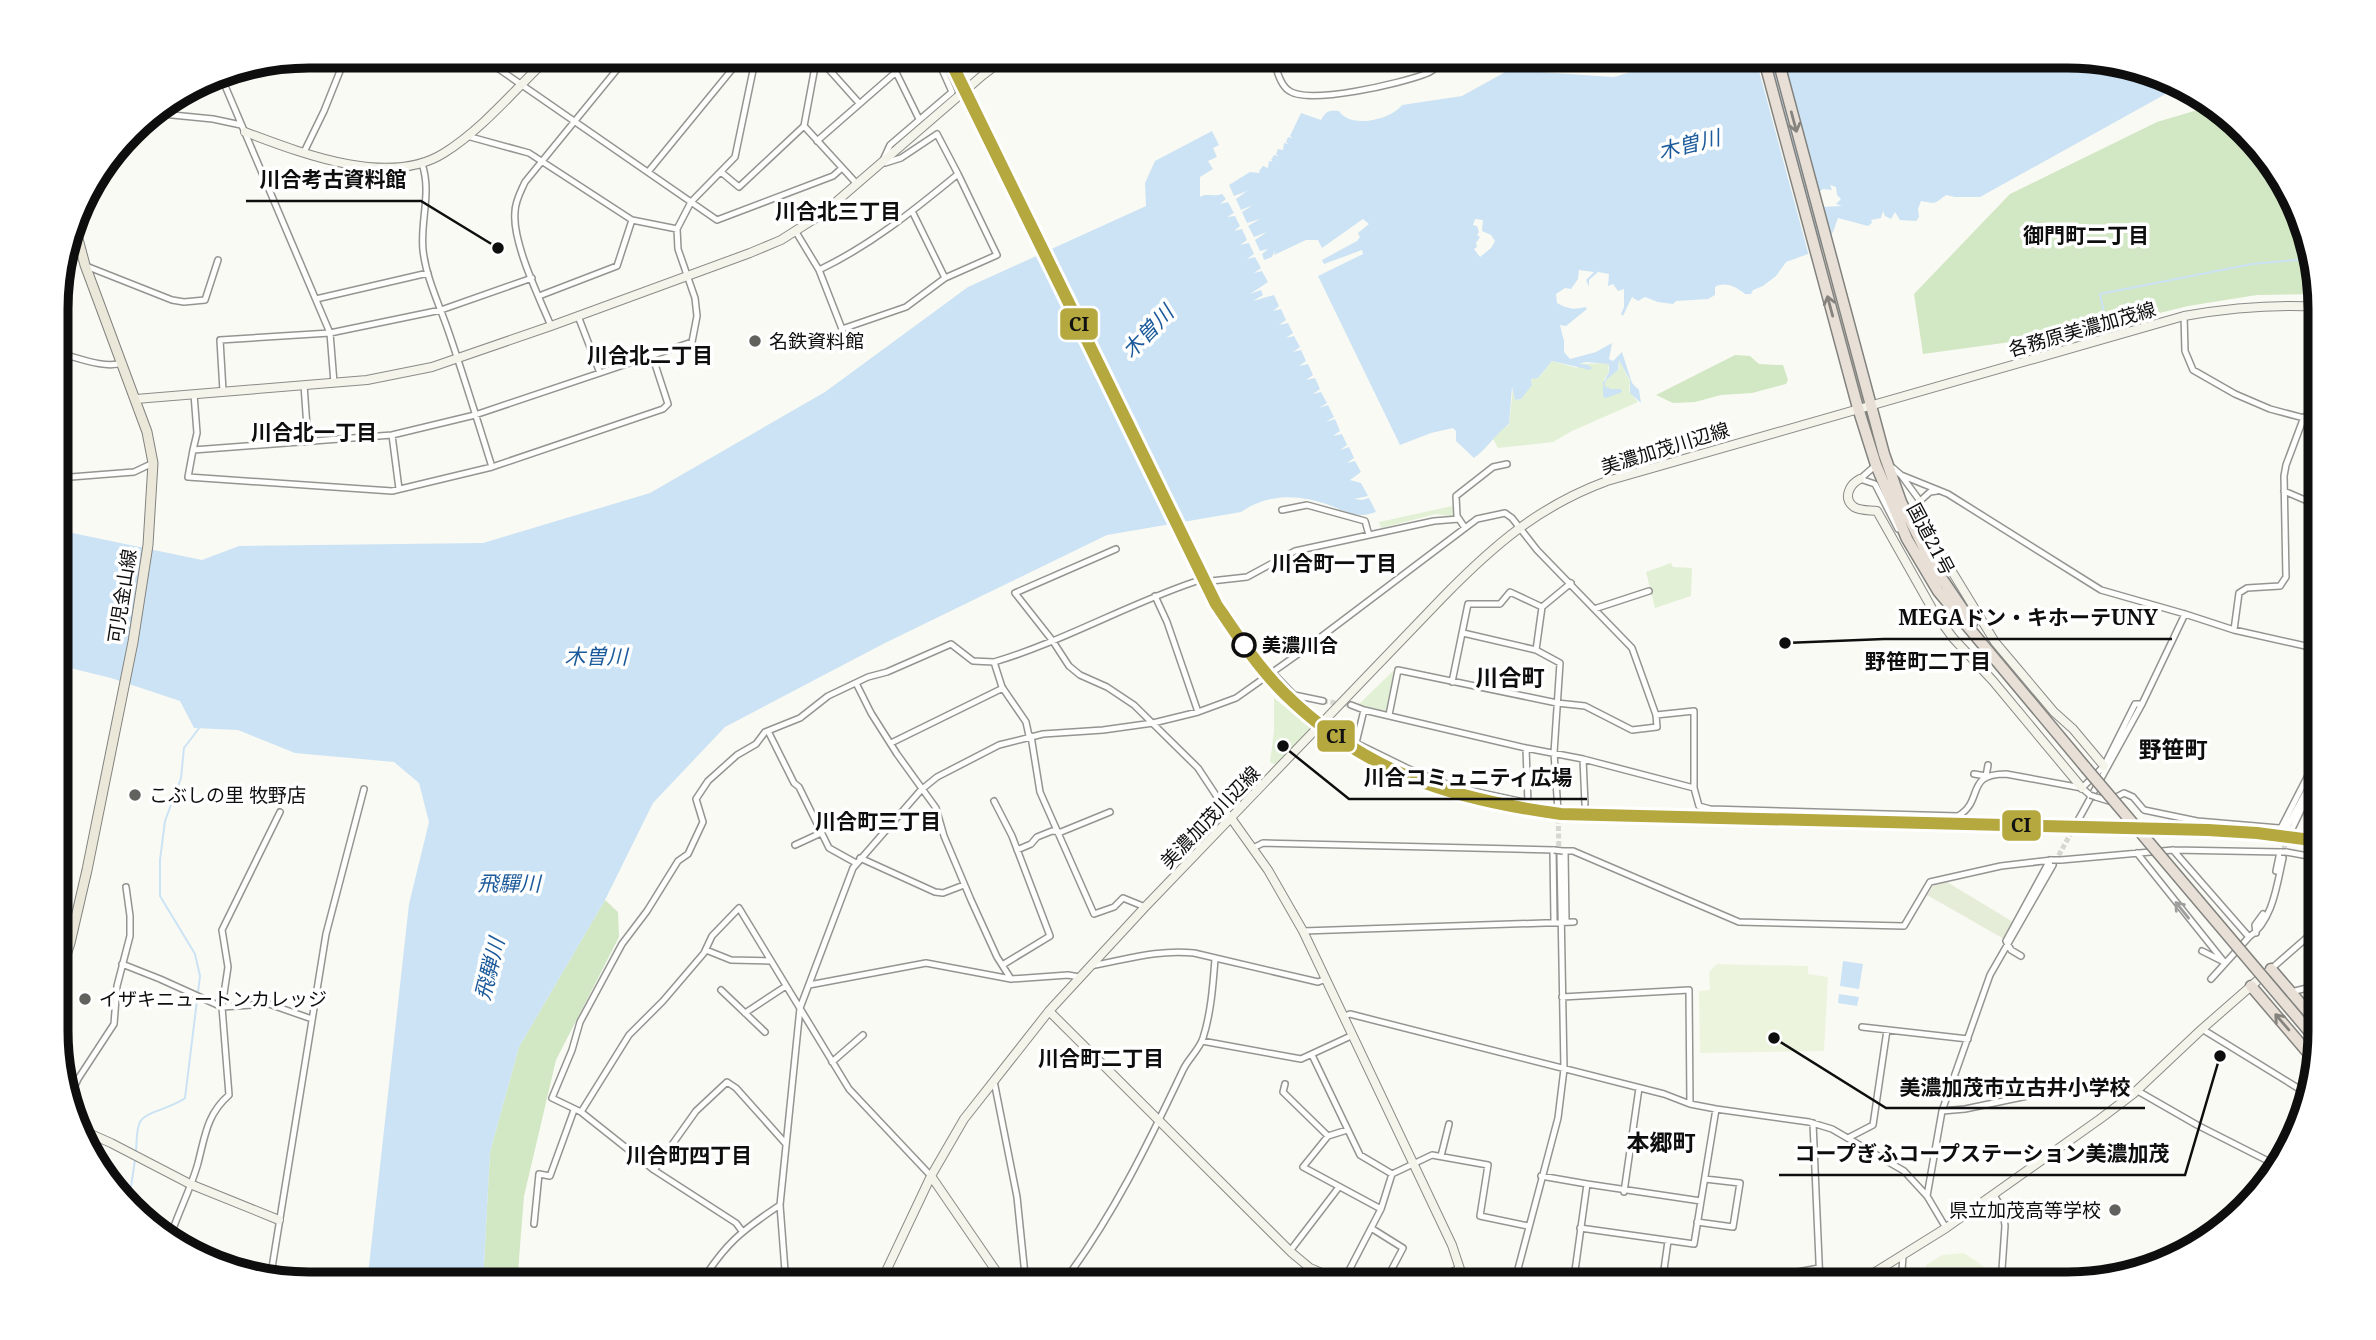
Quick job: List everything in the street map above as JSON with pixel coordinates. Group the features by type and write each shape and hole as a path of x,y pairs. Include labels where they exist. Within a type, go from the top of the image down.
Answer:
{"highway":[{"name":"国道21号","path":"1766,68 1847,372 1884,454 1901,502 1939,574 1973,625 2307,1029"},
{"name":"国道21号","path":"1780,68 1859,368 1876,465 1908,539 1938,591 2307,1023"},
{"path":"2271,969 2307,1011"},
{"path":"2251,986 2306,1051"}],"main road":[{"name":"可児金山線","path":"68,949 85,882 133,642 148,545 153,463 147,432 136,399 78,241"}],"street":[{"path":"304,152 341,68"},
{"path":"498,68 717,220 833,176 842,168"},
{"path":"168,115 212,119 304,152 371,169 422,164 446,152 467,136 538,68"},
{"path":"551,327 518,238 515,212 517,198 526,181 618,68"},
{"path":"648,172 733,68"},
{"path":"193,450 392,435 475,415 692,342 697,316 695,298 678,249 677,229 691,202 735,158 754,68"},
{"path":"722,172 739,187 804,126 815,68"},
{"path":"828,68 859,103"},
{"path":"893,68 919,120"},
{"path":"881,164 890,145 951,92 941,68"},
{"path":"136,399 367,380 404,373 458,359 551,327 750,253 796,232 822,214 992,68"},
{"path":"1277,68 1287,89 1295,93 1314,95 1374,89 1428,74 1436,68"},
{"path":"817,141 895,72"},
{"path":"224,84 330,333 334,383"},
{"path":"804,126 857,184"},
{"path":"796,232 820,270 842,329 906,307 945,278 997,255 937,134 901,158 881,164"},
{"path":"467,136 530,153 632,220 677,229"},
{"path":"422,164 426,203 423,250 428,273 492,467"},
{"path":"820,270 866,245 958,174"},
{"path":"912,211 945,278"},
{"path":"539,296 617,266 632,220"},
{"path":"85,265 172,300 184,302 205,300 218,260"},
{"path":"316,299 428,273"},
{"path":"223,391 220,341 330,333 441,310 532,278"},
{"name":"各務原美濃加茂線","path":"1864,407 2185,316 2237,307 2307,307"},
{"path":"578,316 600,373"},
{"path":"2185,316 2185,351 2193,370 2235,394 2270,409 2307,418"},
{"path":"194,393 197,433 188,477 392,491 492,467 565,440 663,409 668,404 652,355"},
{"path":"68,356 102,364 122,363"},
{"path":"304,385 309,441"},
{"name":"美濃加茂川辺線","path":"886,1272 931,1176 964,1119 1049,1011 1145,907 1472,567 1517,527 1574,493 1607,481 1864,407"},
{"path":"2234,630 2239,593 2247,588 2280,586 2286,577 2286,464 2304,417"},
{"path":"392,435 399,489"},
{"path":"1884,454 1893,469 1901,475 1948,494 2101,590 2234,630 2307,646"},
{"path":"68,477 134,472 153,463"},
{"path":"1465,528 1457,516 1456,496 1493,467 1507,464"},
{"path":"1876,465 1852,483 1848,492 1850,503 1856,509 1877,511 1940,620 2082,788 2093,796 2109,801 2124,793 2133,797 2144,810 2197,821 2292,829 2307,796"},
{"path":"1901,475 1920,501"},
{"path":"1860,479 1875,484 1896,526 1908,539"},
{"path":"1937,491 1930,492 1920,501 1918,509 1931,537 1995,642 2053,714 2073,729 2104,765"},
{"path":"2284,491 2307,501"},
{"path":"1282,510 1307,505 1364,521 1368,534"},
{"path":"785,1272 780,1205 800,1008 839,900 858,861 937,776 999,744 1030,736 1153,723 1198,712 1236,698 1477,519 1505,513 1512,518 1536,550 1571,583 1632,649 1656,715 1657,727 1632,730 1585,706 1557,703 1398,670 1390,715"},
{"path":"1211,581 1247,577 1295,551 1434,521 1460,519"},
{"path":"1116,550 1016,593 1075,671 1134,705 1198,768 1253,848 1303,931 1344,1016 1452,1245 1460,1269 1455,1271"},
{"path":"742,1231 736,1223 654,1170 581,1112 552,1098 572,1050 580,1022 622,944 647,911 678,861 688,854 703,822 696,799 708,781 737,755 756,744 768,731 800,718 828,696 878,673 887,672 951,644 972,661 995,662 1194,582"},
{"path":"1536,650 1542,607 1571,583"},
{"path":"1594,609 1648,591"},
{"path":"1452,682 1468,604 1500,604 1510,592 1542,607"},
{"path":"1155,596 1167,622 1198,712"},
{"path":"2076,824 2142,704 2185,614"},
{"path":"1463,633 1536,650 1560,663 1554,753 1558,811"},
{"path":"995,662 1003,688 1026,722 1040,792 1094,914 1114,907 1123,898 1145,907"},
{"path":"1272,672 1294,695 1323,701"},
{"path":"856,683 871,713 936,808 964,885 1011,979"},
{"path":"891,743 1003,688"},
{"path":"2082,788 2104,765 2134,704 2142,704"},
{"path":"1351,705 1526,748 1583,759 1693,788"},
{"path":"1364,710 1356,743 1454,787 1528,803 1526,748"},
{"path":"1656,715 1694,711 1693,788 1699,806 1710,809 1958,816 1966,811 1979,782 1986,776 1988,765"},
{"path":"2034,729 2044,721"},
{"path":"768,731 829,848 935,892 943,893 964,885"},
{"path":"1583,759 1585,804"},
{"path":"1974,774 2006,774 2082,788"},
{"path":"2284,828 2307,779"},
{"path":"272,1269 326,934 364,789"},
{"path":"994,801 1017,850 1050,936 1004,964"},
{"path":"173,1229 198,1164 208,1123 218,1104 229,1095 222,1007 228,967 222,930 280,812"},
{"path":"1017,850 1031,844 1037,837 1110,812"},
{"path":"796,845 821,833"},
{"path":"1253,848 1263,843 1573,851 1739,922 1904,926 1930,882 2001,866 2173,850 2282,853 2307,856"},
{"path":"2173,850 2249,937"},
{"path":"1517,1271 1558,1118 1564,1069 1559,851"},
{"path":"1559,851 1560,922"},
{"path":"2137,853 2225,963"},
{"path":"2211,979 2249,937 2256,933 2270,908 2282,853"},
{"path":"2021,956 2011,950 2006,941 2052,862"},
{"path":"75,1086 114,1024 117,986 130,936 126,887"},
{"path":"581,1112 629,1035 663,1001 706,950 712,936 739,908 849,1089 931,1176 997,1272"},
{"path":"1303,931 1574,922"},
{"path":"1878,1271 1994,1195 2134,1092 2202,1028 2307,938"},
{"path":"1927,1196 1942,1111 1990,975 2009,944"},
{"path":"706,950 731,960 770,961"},
{"path":"1090,967 1140,954 1174,951 1194,953 1318,982 1326,979"},
{"path":"2202,951 2225,963"},
{"path":"1071,1272 1131,1176 1160,1121 1184,1066 1202,1041 1215,959"},
{"path":"809,985 926,963 1011,979 1069,975 1079,977"},
{"path":"122,964 222,1007 269,1004 312,1019"},
{"path":"745,1013 786,986"},
{"path":"2291,992 2307,988"},
{"path":"720,990 765,1032"},
{"path":"1562,997 1689,990 1690,1104"},
{"path":"1049,1011 1290,1251 1318,1271"},
{"path":"1344,1016 1350,1014 1639,1087 1690,1104 1813,1123 1832,1129 1904,1171 1927,1196 1946,1228"},
{"path":"1862,1027 1968,1039"},
{"path":"2202,1028 2300,1091"},
{"path":"1848,1138 1873,1125 1887,1030"},
{"path":"831,1062 863,1035"},
{"path":"1202,1041 1301,1059 1353,1035"},
{"path":"1312,1055 1360,1155 1392,1174"},
{"path":"994,1081 1017,1196 1025,1272"},
{"path":"1942,1111 1965,1109 2099,1081 2121,1085 2269,1161"},
{"path":"654,1170 696,1111 727,1082 736,1088 786,1144"},
{"path":"1285,1084 1283,1092 1328,1136"},
{"path":"1624,1192 1639,1087"},
{"path":"1580,1228 1694,1244 1716,1109"},
{"path":"534,1224 539,1174 550,1176 574,1110"},
{"path":"1813,1123 1819,1271"},
{"path":"1441,1156 1449,1124"},
{"path":"1347,1130 1328,1136 1303,1167 1381,1209"},
{"path":"92,1134 190,1184 279,1220"},
{"path":"1350,1271 1381,1209 1392,1174 1432,1154 1488,1165 1480,1216 1528,1226"},
{"path":"1541,1176 1624,1192 1701,1201"},
{"path":"1698,1222 1733,1227 1740,1183 1704,1179"},
{"path":"1575,1271 1587,1184"},
{"path":"1290,1251 1339,1187"},
{"path":"1994,1195 2003,1210 2005,1226 2002,1271"},
{"path":"708,1272 724,1249 742,1231 780,1205"},
{"path":"1371,1228 1404,1248 1391,1271"},
{"path":"1663,1271 1668,1241"},
{"path":"1902,1271 1903,1256"},
{"path":"1802,1271 1819,1268"}],"green space":[{"path":"2201,109 2237,139 2258,162 2283,202 2295,232 2303,262 2307,294 2257,295 2188,306 2083,332 1923,354 1914,294 2010,194 2157,122"},
{"path":"1735,355 1750,356 1759,364 1783,365 1788,380 1786,384 1752,393 1721,395 1695,402 1673,403 1656,395"},
{"path":"1619,360 1630,381 1629,391 1638,402 1553,442 1498,448 1492,437 1495,432 1509,425 1513,387 1515,400 1521,399 1532,383 1531,379 1540,376 1552,361 1577,368 1579,364 1608,363 1609,372 1604,384 1611,373 1619,369"},
{"path":"1452,506 1456,517 1436,514 1381,528 1379,522"},
{"path":"1671,563 1673,567 1692,568 1691,596 1655,608 1646,572"},
{"path":"1394,670 1386,711 1358,705"},
{"path":"1274,698 1311,728 1276,765 1270,762"},
{"path":"1947,882 2013,922 2004,939 1927,895 1934,885"},
{"path":"605,900 618,912 619,937 556,1060 524,1196 518,1272 484,1272 490,1152 519,1047"},
{"path":"1717,964 1808,966 1808,974 1828,977 1824,1051 1700,1053 1699,991 1710,990 1709,972"},
{"path":"1964,1253 1987,1271 1925,1271 1926,1265 1942,1255"}],"water":[{"name":"木曽川","path":"1644,68 2067,68 2129,76 2169,92 1980,197 1946,195 1935,202 1921,201 1916,221 1900,220 1895,212 1891,219 1885,216 1883,211 1881,218 1871,220 1872,223 1868,226 1838,218 1833,232 1819,250 1786,262 1776,276 1751,294 1723,285 1715,287 1715,295 1708,299 1676,301 1673,304 1645,297 1638,301 1632,297 1623,316 1624,289 1618,291 1613,284 1608,286 1609,274 1598,272 1589,280 1589,287 1586,280 1594,272 1579,270 1578,279 1571,289 1565,288 1556,294 1557,303 1561,305 1587,309 1566,326 1560,325 1564,352 1570,359 1596,352 1612,343 1609,359 1613,361 1622,352 1632,383 1639,390 1641,403 1630,393 1630,380 1619,360 1618,370 1606,380 1604,386 1621,389 1622,392 1606,398 1603,397 1603,383 1609,372 1609,364 1579,364 1588,365 1592,368 1590,370 1552,361 1538,378 1531,379 1532,385 1521,399 1515,400 1512,387 1509,424 1474,458 1456,441 1456,431 1453,428 1400,445 1318,276 1363,254 1362,250 1324,264 1322,260 1357,241 1360,237 1358,233 1369,224 1363,219 1322,248 1318,240 1306,240 1274,255 1275,250 1272,257 1264,260 1262,254 1268,249 1260,251 1255,240 1267,232 1254,237 1248,226 1260,219 1247,223 1242,212 1253,205 1241,210 1236,199 1247,191 1234,196 1229,185 1250,172 1260,173 1263,166 1268,168 1274,155 1279,156 1276,154 1278,149 1283,150 1284,143 1288,144 1288,137 1292,138 1290,136 1301,113 1321,120 1332,111 1339,111 1352,120 1380,118 1402,105 1462,96 1509,70 1614,77","holes":["1830,185 1836,187 1837,195 1841,199 1836,204 1842,206 1821,207 1817,193 1823,189 1832,190","1475,219 1483,220 1482,231 1491,235 1495,241 1480,257 1474,249 1480,237 1477,235 1479,232 1477,226 1473,225"]},
{"name":"木曽川","path":"1212,131 1219,145 1213,148 1217,157 1208,161 1213,169 1200,177 1200,197 1222,194 1226,199 1220,204 1228,202 1234,213 1227,217 1235,216 1240,226 1234,231 1242,229 1247,240 1240,245 1249,243 1254,254 1247,259 1255,257 1261,268 1254,273 1262,271 1268,282 1250,294 1261,290 1263,295 1253,301 1274,295 1279,306 1273,311 1281,309 1286,320 1279,325 1288,323 1293,333 1286,338 1294,336 1300,347 1293,352 1301,350 1306,361 1299,366 1308,364 1313,375 1306,380 1315,378 1320,389 1313,394 1321,392 1327,403 1319,408 1328,405 1334,417 1326,422 1335,419 1340,431 1333,436 1342,434 1347,445 1340,450 1349,447 1354,458 1347,463 1355,461 1361,472 1350,480 1361,483 1368,496 1354,499 1369,498 1376,512 1358,515 1318,501 1284,497 1262,501 1241,512 1107,535 885,643 725,727 653,803 605,900 519,1047 490,1152 484,1272 368,1272 409,904 429,822 419,783 394,762 295,753 238,730 194,728 180,701 111,678 68,667 68,532 202,560 239,546 483,543 650,493 825,392 968,287 1146,206 1145,183 1155,161"},
{"path":"1843,961 1863,964 1859,989 1840,986"},
{"path":"1839,994 1859,997 1857,1006 1838,1003"}],"pier":[{"path":"1758,68 1771,68 1817,255 1809,256"}],"waterway":[{"path":"2106,322 2100,294 2252,264 2302,260"},
{"path":"136,1151 138,1129 143,1118 185,1098 200,976 195,954 160,896 160,860 165,821 181,778 184,748 200,727"},
{"path":"130,1191 135,1160"}],"tunnel":[{"path":"1323,701 1351,705"},
{"path":"1558,811 1559,853"},
{"path":"2055,862 2076,824"},
{"path":"2283,858 2287,827"}],"transit line":[{"name":"CI","path":"954,68 1216,604 1274,683 1315,721 1346,744 1412,778 1446,790 1521,808 1561,814 2208,830 2307,839"}],"place":[{"name":"川合考古資料館","path":"498,248"},
{"name":"名鉄資料館","path":"755,341"},
{"name":"MEGAドン・キホーテUNY","path":"1785,643"},
{"name":"美濃川合","path":"1244,645"},
{"name":"川合コミュニティ広場","path":"1283,746"},
{"name":"こぶしの里 牧野店","path":"135,795"},
{"name":"イザキニュートンカレッジ","path":"85,999"},
{"name":"美濃加茂市立古井小学校","path":"1774,1038"},
{"name":"コープぎふコープステーション美濃加茂","path":"2220,1056"},
{"name":"県立加茂高等学校","path":"2115,1210"}],"district":[{"name":"川合北三丁目","path":"838,212"},
{"name":"御門町二丁目","path":"2086,236"},
{"name":"川合北二丁目","path":"650,356"},
{"name":"川合北一丁目","path":"314,433"},
{"name":"川合町一丁目","path":"1334,564"},
{"name":"野笹町二丁目","path":"1928,662"},
{"name":"川合町","path":"1510,678"},
{"name":"野笹町","path":"2173,750"},
{"name":"川合町三丁目","path":"878,822"},
{"name":"川合町二丁目","path":"1101,1059"},
{"name":"本郷町","path":"1661,1143"},
{"name":"川合町四丁目","path":"689,1156"}],"water label":[{"name":"飛驒川","path":"509,884"},
{"name":"飛騨川","path":"490,969"}]}
